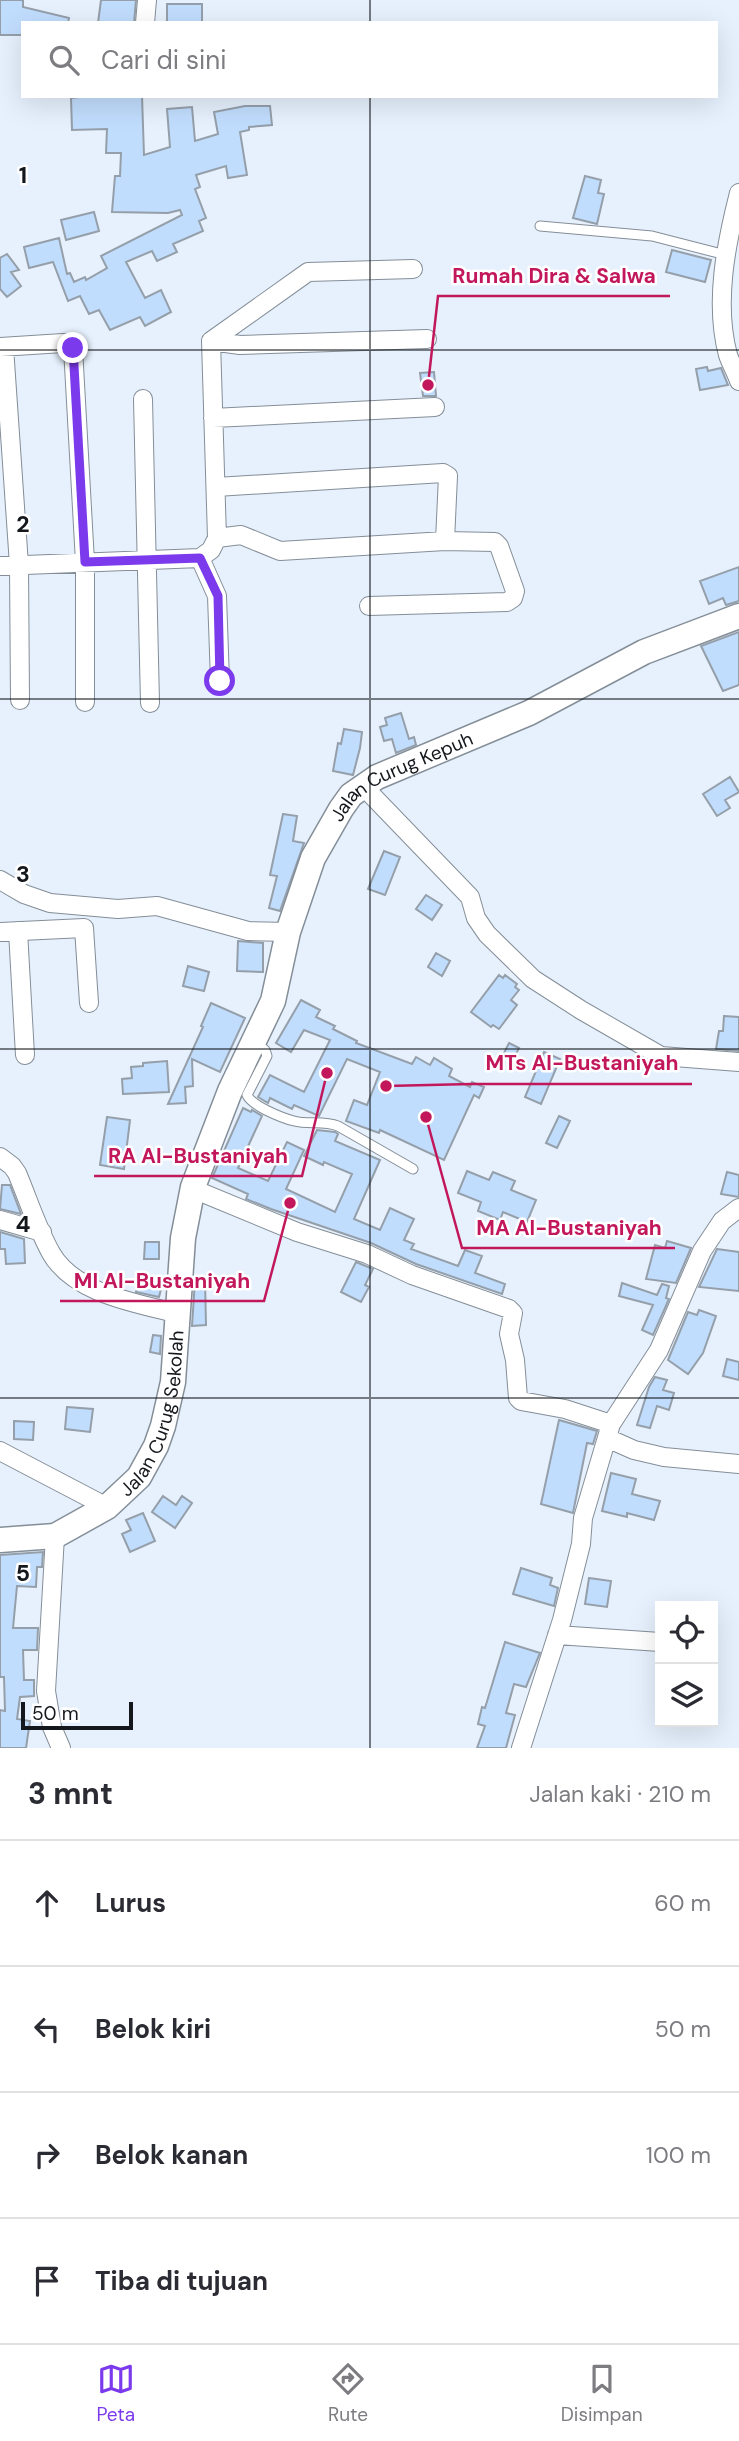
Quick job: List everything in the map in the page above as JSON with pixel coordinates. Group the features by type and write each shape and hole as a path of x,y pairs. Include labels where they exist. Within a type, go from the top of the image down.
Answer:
{"street":[{"path":"145,21 147,0"},
{"path":"739,193 734,234 726,255 722,308 728,355 739,381"},
{"path":"211,341 307,272 413,269"},
{"path":"211,341 240,345 427,339"},
{"path":"0,566 200,558 211,550 217,538 211,341"},
{"path":"20,700 19,565 2,347 63,343 73,348 85,562 85,702"},
{"path":"143,399 150,703"},
{"path":"213,418 435,407"},
{"path":"216,487 443,473 448,476 445,541"},
{"path":"217,538 241,535 280,551 445,541 495,542 499,546 515,591 513,598 506,602 369,606"},
{"path":"200,558 218,596 220,681"},
{"name":"Jalan Curug Kepuh","path":"230,1091 273,1001 288,932 313,858 351,795 377,777 529,713 645,652 739,616"},
{"path":"362,785 470,897 476,918 486,934 533,978 581,1010 661,1056 739,1062"},
{"path":"0,880 24,894 50,902 118,909 157,906 248,931 288,932"},
{"path":"25,1055 9,932 84,928 89,1003"},
{"name":"Jalan Curug Sekolah","path":"55,1536 107,1507 139,1477 156,1446 173,1382 183,1238 193,1189 230,1091"},
{"path":"0,1157 17,1173 52,1255 80,1283 102,1293 179,1314"},
{"path":"193,1189 297,1232 367,1254 412,1275 509,1309 513,1313 509,1334 515,1360 518,1398 521,1401 565,1409 609,1431 634,1450 664,1457 739,1464"},
{"path":"521,1748 556,1635 581,1544 583,1518 609,1431 659,1349 702,1251 722,1221 739,1208"},
{"path":"0,1220 41,1232"},
{"path":"0,1451 107,1507"},
{"path":"0,1540 55,1536 46,1691 52,1727 61,1748"},
{"path":"556,1635 655,1642"}],"lane":[{"path":"540,226 652,236 726,255"},
{"path":"253,1041 265,1050 267,1056 247,1095 253,1104 294,1121 325,1121 338,1126 413,1169"}],"building":[{"path":"0,0 23,0 23,7 69,18 68,21 21,21 21,35 0,35"},
{"path":"101,0 136,0 134,21 98,21"},
{"path":"167,4 202,4 202,21 167,21"},
{"path":"71,98 142,98 144,155 170,147 167,109 192,107 195,141 218,134 214,112 245,106 270,106 272,125 249,127 249,130 240,132 247,175 228,178 226,166 196,175 200,187 195,189 206,218 199,221 203,231 173,244 177,252 157,261 152,251 126,262 145,298 161,290 171,312 145,326 140,317 110,330 99,310 89,314 80,296 68,301 53,262 29,268 24,247 59,238 67,274 70,273 74,282 85,277 86,280 107,268 101,256 182,215 180,210 168,213 112,212 115,176 120,176 121,153 106,153 107,129 72,130"},
{"path":"585,176 601,180 598,193 604,194 597,224 573,218"},
{"path":"94,212 99,231 66,240 61,220"},
{"path":"672,250 711,260 705,282 666,272"},
{"path":"7,254 19,270 11,272 21,286 7,297 0,289 0,258"},
{"path":"707,367 708,371 721,368 728,385 700,390 696,369"},
{"path":"434,372 436,396 423,396 420,373"},
{"path":"739,567 739,601 726,605 723,598 709,604 700,581"},
{"path":"739,632 739,685 723,691 701,646"},
{"path":"401,713 409,739 414,737 416,745 396,753 392,739 384,741 380,727 387,725 385,718"},
{"path":"344,729 362,732 353,775 333,771 338,743 341,744"},
{"path":"730,777 739,792 725,800 730,808 717,816 703,794"},
{"path":"283,814 297,816 293,841 304,843 280,911 269,908 277,876 270,875"},
{"path":"384,851 400,857 385,895 368,889"},
{"path":"426,895 442,905 432,920 416,909"},
{"path":"238,941 263,943 263,972 237,971"},
{"path":"436,953 450,961 442,976 428,967"},
{"path":"188,966 209,972 204,991 183,986"},
{"path":"499,975 503,978 505,975 517,984 515,987 519,990 511,1000 517,1005 499,1029 493,1025 491,1027 471,1012"},
{"path":"301,1000 320,1010 316,1017 335,1026 333,1029 357,1041 356,1043 412,1064 416,1057 430,1065 434,1058 452,1069 449,1076 470,1087 472,1082 484,1087 479,1098 474,1095 444,1160 380,1130 379,1133 346,1121 354,1100 367,1105 380,1072 347,1059 319,1116 294,1105 292,1109 270,1098 268,1103 258,1097 270,1075 304,1092 330,1040 304,1030 291,1052 276,1043"},
{"path":"211,1003 245,1018 220,1072 192,1059 193,1086 185,1087 186,1103 168,1104 203,1027 201,1026"},
{"path":"724,1016 739,1017 739,1051 716,1049 719,1031 723,1031"},
{"path":"509,1043 519,1048 514,1058 504,1053"},
{"path":"544,1052 560,1059 541,1104 525,1097"},
{"path":"167,1061 169,1092 123,1094 122,1079 132,1078 131,1067"},
{"path":"243,1108 262,1116 238,1168 268,1181 287,1142 304,1150 286,1189 335,1212 352,1174 304,1156 317,1130 335,1132 338,1134 335,1141 380,1160 354,1219 380,1230 390,1208 414,1219 404,1240 414,1244 411,1249 458,1266 465,1250 482,1256 475,1273 505,1284 502,1294 416,1264 371,1243 246,1199 248,1194 212,1178"},
{"path":"559,1116 570,1121 557,1148 546,1143"},
{"path":"107,1117 130,1120 124,1169 100,1165"},
{"path":"467,1171 489,1180 493,1172 515,1181 511,1190 536,1200 527,1222 503,1212 500,1220 478,1211 481,1202 458,1193"},
{"path":"727,1172 739,1175 739,1197 721,1194"},
{"path":"2,1185 10,1185 21,1214 0,1209"},
{"path":"0,1232 24,1239 25,1263 6,1264 5,1249 0,1249"},
{"path":"667,1241 691,1248 676,1283 646,1279 655,1245 665,1248"},
{"path":"145,1242 159,1242 159,1259 144,1259"},
{"path":"717,1249 739,1252 739,1291 699,1287"},
{"path":"356,1262 373,1269 365,1285 369,1287 361,1302 341,1292"},
{"path":"140,1276 163,1281 159,1297 136,1292"},
{"path":"205,1279 206,1325 192,1326 195,1280"},
{"path":"622,1283 657,1295 662,1284 669,1286 666,1298 669,1299 653,1335 642,1330 653,1305 619,1296"},
{"path":"699,1310 716,1316 703,1353 688,1374 668,1360 688,1312 697,1315"},
{"path":"153,1335 161,1336 160,1354 150,1352"},
{"path":"727,1359 739,1362 739,1380 723,1376"},
{"path":"655,1377 667,1380 663,1390 674,1393 669,1410 657,1406 650,1428 637,1425 649,1387"},
{"path":"67,1407 93,1409 90,1432 65,1429"},
{"path":"559,1420 597,1431 593,1444 587,1443 573,1513 541,1504"},
{"path":"14,1421 34,1422 33,1440 14,1439"},
{"path":"611,1473 636,1479 632,1494 660,1501 654,1520 627,1513 627,1517 602,1511"},
{"path":"163,1496 176,1505 182,1496 192,1503 175,1528 152,1512"},
{"path":"143,1513 155,1541 130,1552 122,1534 131,1530 126,1520"},
{"path":"43,1552 42,1567 37,1567 36,1587 17,1586 13,1628 38,1628 37,1650 23,1650 24,1680 34,1680 34,1696 20,1697 17,1719 30,1721 26,1748 0,1748 0,1710 5,1711 4,1677 0,1677 0,1555"},
{"path":"521,1568 552,1578 550,1585 558,1588 554,1606 513,1594"},
{"path":"589,1578 611,1581 607,1607 585,1604"},
{"path":"505,1642 540,1653 526,1687 514,1684 506,1713 515,1715 506,1748 477,1748 485,1726 478,1724 482,1707 485,1708"}],"place":[{"name":"Rumah Dira & Salwa","path":"428,385"},
{"name":"RA Al-Bustaniyah","path":"327,1073"},
{"name":"MTs Al-Bustaniyah","path":"386,1086"},
{"name":"MA Al-Bustaniyah","path":"426,1117"},
{"name":"MI Al-Bustaniyah","path":"290,1203"}],"route":[{"path":"73,348 85,562 200,558 218,596 220,681"}]}
